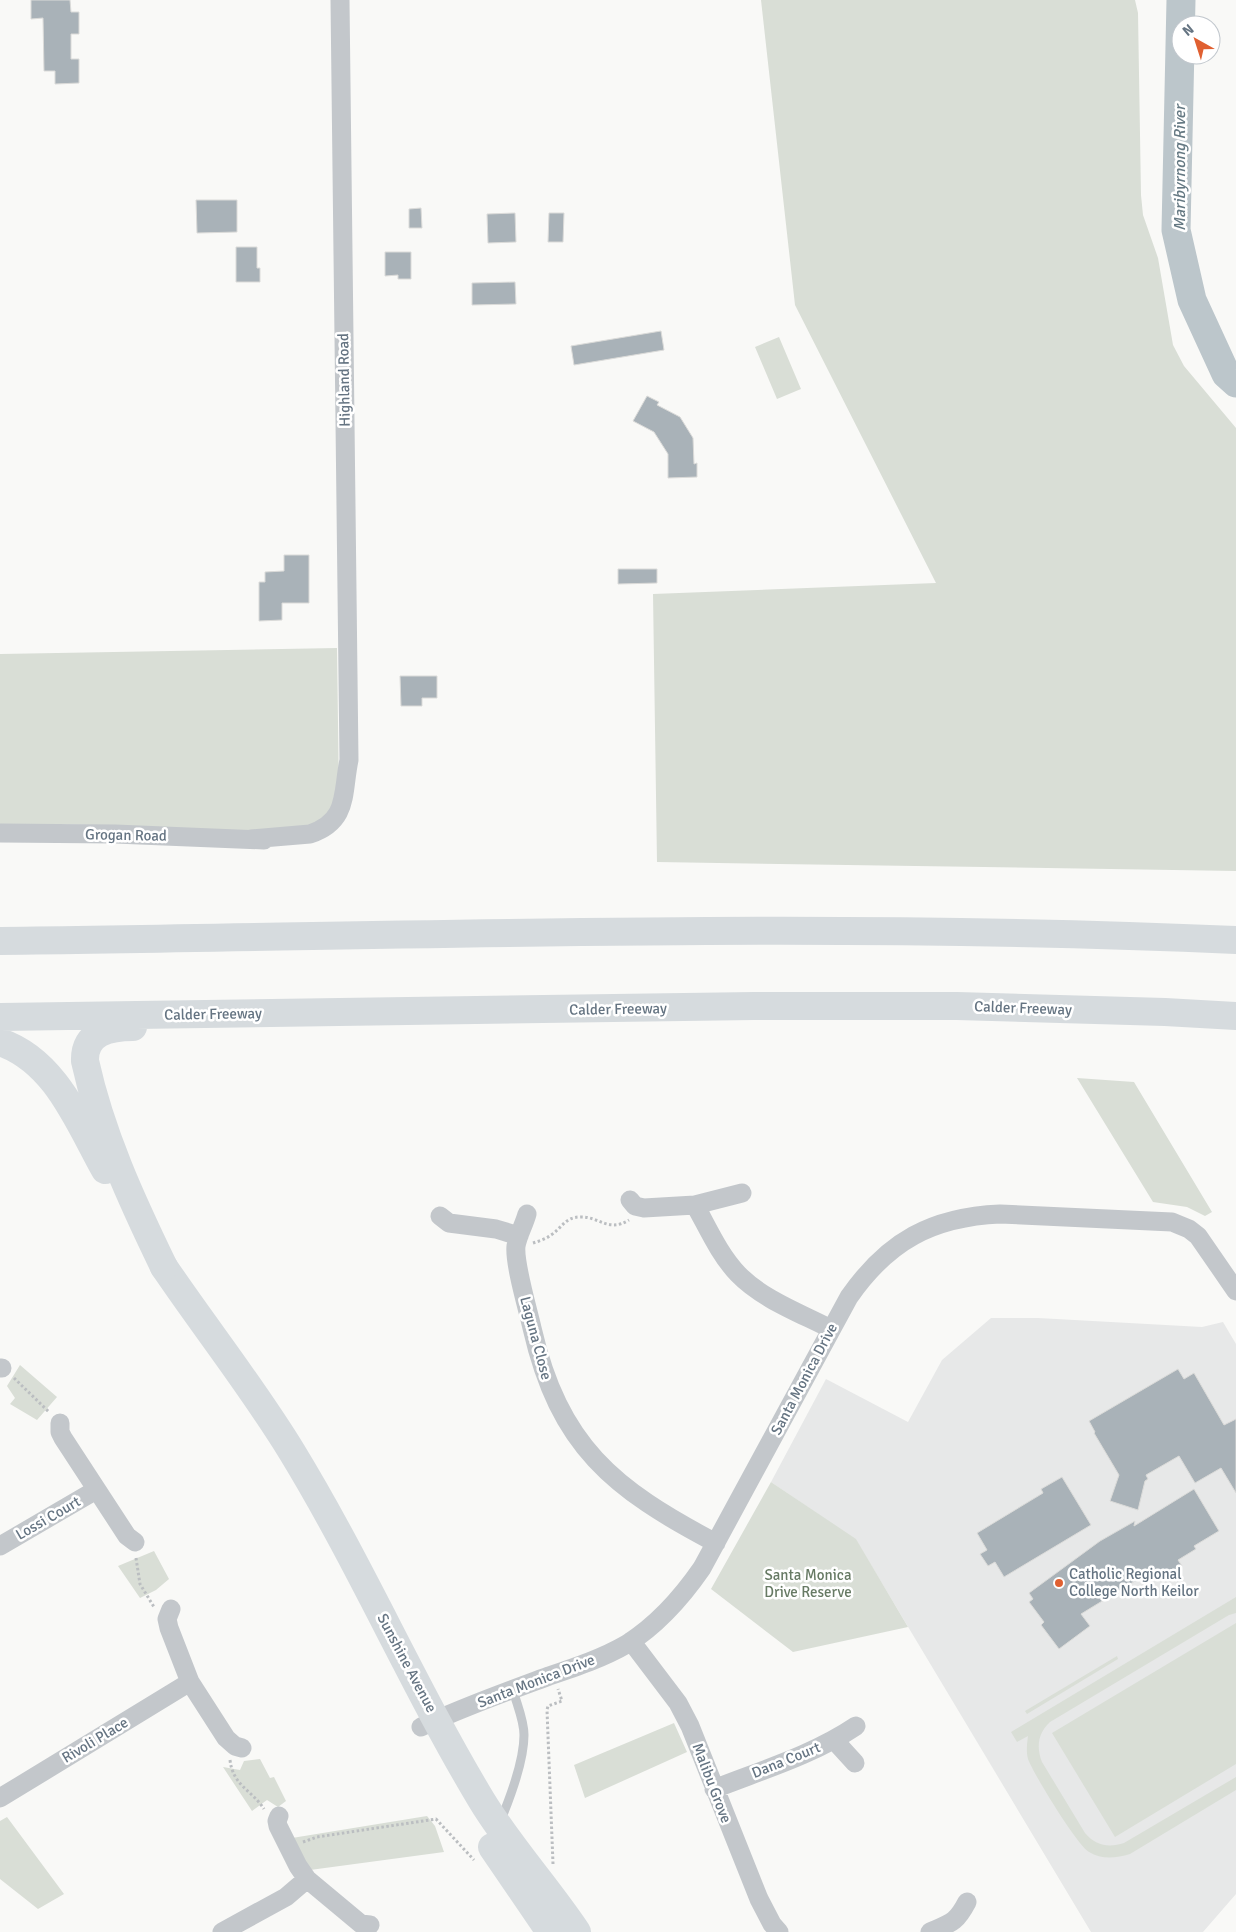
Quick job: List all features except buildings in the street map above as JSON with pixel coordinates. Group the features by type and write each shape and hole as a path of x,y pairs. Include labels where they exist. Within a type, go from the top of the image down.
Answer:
{"main road":[{"path":"0,941 789,930 984,932 1236,940"},
{"name":"Calder Freeway","path":"0,1017 754,1006 957,1006 1236,1016"},
{"path":"164,1267 115,1160 91,1086 85,1055 88,1045 97,1036 109,1029 116,1028 448,1023 488,1019 523,1010"},
{"path":"0,1042 9,1045 32,1060 50,1077 74,1114 120,1198 164,1267"},
{"name":"Sunshine Avenue","path":"164,1267 248,1386 291,1451 341,1537 429,1723 467,1812 550,1932"},
{"name":"Sunshine Avenue","path":"429,1723 474,1786 499,1826 577,1932"}],"street":[{"name":"Highland Road","path":"334,826 346,818 351,806 353,776 349,760 340,0"},
{"name":"Grogan Road","path":"0,834 115,834 304,843 322,839 334,826"},
{"path":"633,1203 644,1208 694,1205 742,1193"},
{"path":"694,1205 723,1254 746,1282 772,1299 830,1329"},
{"name":"Laguna Close","path":"527,1214 516,1250 518,1262 539,1357 546,1380 567,1421 599,1464 617,1482 659,1512 716,1542"},
{"name":"Santa Monica Drive","path":"429,1723 601,1657 631,1641 657,1620 688,1589 716,1542 830,1329 860,1281 885,1254 918,1233 940,1224 981,1215 1000,1214 1160,1221 1179,1224 1198,1236 1236,1291"},
{"path":"440,1216 449,1223 496,1229 519,1236"},
{"name":"Lossi Court","path":"60,1422 60,1432 63,1438 127,1536 135,1542"},
{"name":"Lossi Court","path":"0,1546 96,1490"},
{"path":"169,1614 181,1662 190,1682 226,1738 238,1747"},
{"name":"Malibu Grove","path":"631,1641 678,1703 690,1726 759,1899 772,1924 779,1932"},
{"name":"Rivoli Place","path":"0,1798 190,1682"},
{"name":"Dana Court","path":"714,1789 834,1740 856,1726"},
{"path":"834,1740 855,1764"},
{"path":"278,1820 289,1848 307,1879 361,1924 370,1924"},
{"path":"222,1932 286,1897 307,1879"},
{"path":"930,1932 961,1926 960,1915 967,1902"}],"lane":[{"path":"499,1826 522,1750 524,1735 521,1716 513,1690"}],"path":[{"path":"519,1236 528,1242 534,1243 551,1236 568,1220 578,1217 590,1218 609,1225 618,1225 632,1217 633,1203"},
{"path":"1,1368 60,1422"},
{"path":"135,1542 140,1584 150,1603 169,1614"},
{"path":"552,1675 562,1700 548,1706 547,1710 554,1872"},
{"path":"238,1747 230,1759 235,1777 258,1801 271,1822 278,1820"},
{"path":"289,1848 316,1837 436,1818 476,1863"}],"shaded area":[{"name":"Catholic Regional College North Keilor","path":"991,1318 1038,1318 1202,1327 1223,1322 1236,1344 1236,1894 1203,1932 1091,1932 856,1540 771,1482 826,1379 908,1422 942,1360"}],"green space":[{"path":"761,0 1135,0 1138,13 1141,195 1143,215 1158,258 1173,345 1184,366 1236,428 1236,871 657,862 653,594 936,583 795,305"},
{"path":"779,337 801,389 777,399 755,347"},
{"path":"337,648 339,797 322,824 259,831 65,824 0,825 0,654"},
{"path":"1077,1078 1134,1082 1212,1212 1205,1216 1187,1207 1153,1202"},
{"path":"20,1365 57,1397 37,1420 10,1404 15,1398 7,1386"},
{"name":"Santa Monica Drive Reserve","path":"771,1482 856,1539 908,1627 793,1652 711,1589"},
{"path":"154,1551 169,1579 156,1590 140,1598 118,1566"},
{"path":"1236,1597 1236,1613 1229,1615 1050,1722 1043,1731 1039,1740 1042,1762 1085,1833 1094,1841 1103,1845 1124,1843 1236,1777 1236,1790 1130,1854 1109,1858 1094,1855 1083,1847 1046,1793 1028,1759 1028,1736 1017,1742 1011,1732"},
{"path":"1236,1623 1236,1764 1115,1837 1052,1733"},
{"path":"1117,1656 1118,1659 1027,1714 1025,1711"},
{"path":"674,1723 687,1752 585,1798 574,1765"},
{"path":"260,1759 270,1778 274,1777 286,1801 278,1807 267,1800 252,1811 223,1767 240,1770 244,1761"},
{"path":"427,1816 435,1826 444,1852 310,1870 292,1838"},
{"path":"7,1817 64,1894 38,1909 0,1879 0,1821"}],"waterway":[{"name":"Maribyrnong River","path":"1181,0 1176,230 1192,300 1226,374 1236,383"}],"place":[{"name":"Catholic Regional College North Keilor","path":"1059,1583"}]}
